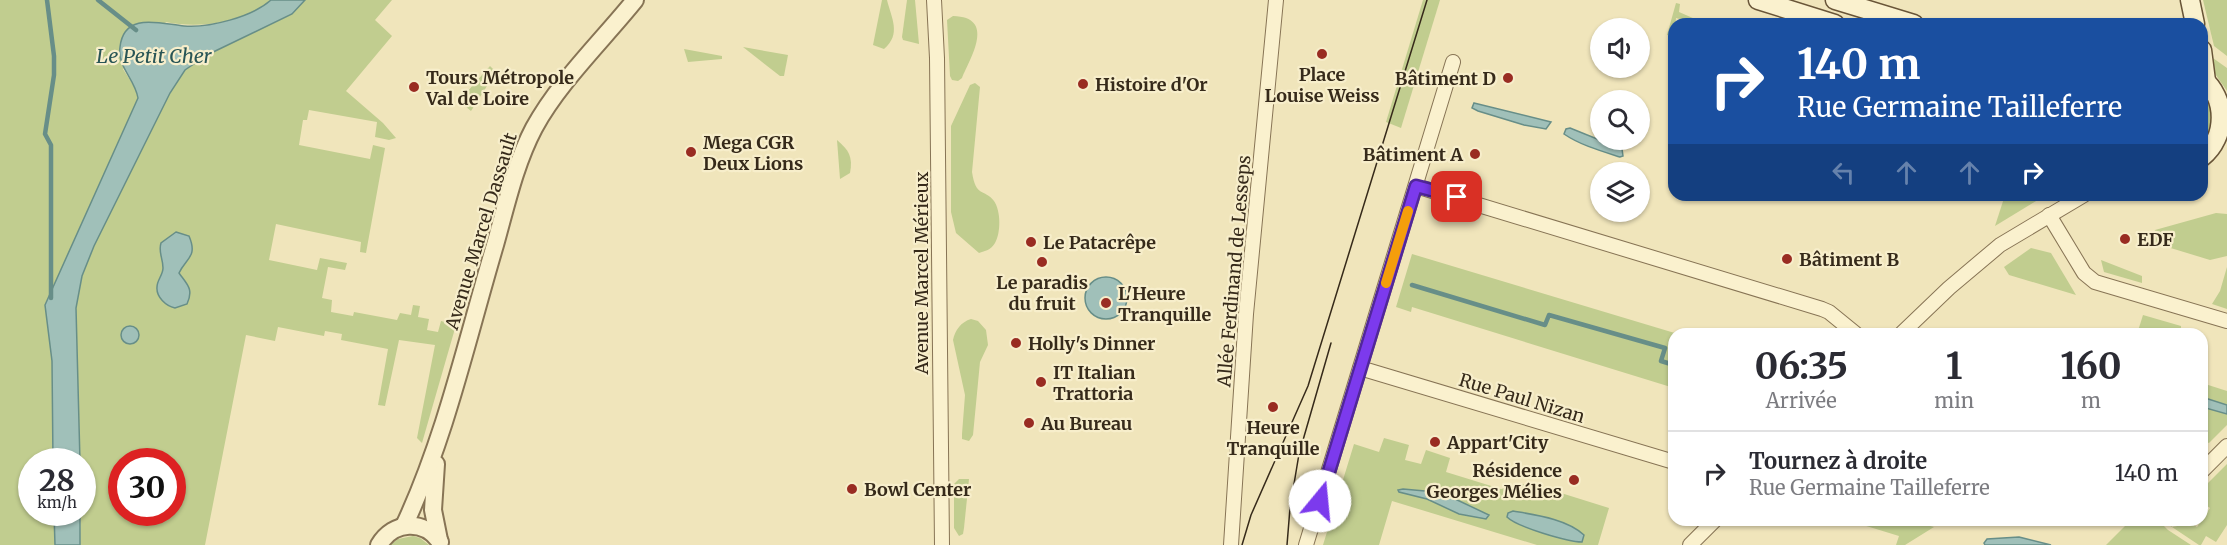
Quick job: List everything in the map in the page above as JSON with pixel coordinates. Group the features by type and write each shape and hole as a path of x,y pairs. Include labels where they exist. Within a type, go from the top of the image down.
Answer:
{"main road":[{"path":"1758,0 1816,18"},
{"path":"1834,0 1894,18"},
{"path":"2208,84 2217,93 2225,109 2223,129 2214,149"}],"street":[{"name":"Avenue Marcel Dassault","path":"404,526 441,434 525,146 553,99 635,0"},
{"name":"Avenue Marcel Mérieux","path":"934,0 938,77 942,545"},
{"name":"Allée Ferdinand de Lesseps","path":"1231,545 1246,314 1276,0"},
{"path":"1306,545 1453,62"},
{"path":"1416,186 1822,309 1849,328"},
{"path":"1907,328 1949,288 2000,245 2074,201"},
{"path":"2049,215 2089,279 2227,321"},
{"name":"Rue Paul Nizan","path":"1360,368 1668,460"},
{"name":"Avenue Marcel Dassault","path":"441,434 433,510 441,542"},
{"path":"2208,465 2227,446"},
{"path":"379,545 388,533 404,526 424,528 441,542"},
{"path":"1690,545 1709,526"}],"green space":[{"path":"0,0 271,0 249,14 221,22 192,25 166,22 123,69 137,91 138,98 45,305 52,361 53,448 18,448 18,526 54,526 55,545 0,545"},
{"path":"305,0 392,0 375,20 392,36 346,91 383,123 396,138 389,140 375,137 377,122 309,110 307,120 303,120 299,145 370,159 373,145 385,148 366,253 360,252 361,242 276,224 269,260 317,270 320,258 347,263 345,270 328,267 322,298 332,300 331,312 353,316 354,312 397,320 400,313 411,315 413,305 420,306 418,317 429,319 427,330 438,332 441,321 456,325 422,443 417,438 435,345 399,340 385,406 378,405 388,349 341,340 342,334 325,331 324,336 278,327 275,341 246,335 205,545 80,545 80,526 96,526 96,448 80,448 76,308 82,276 94,246 170,93 185,70 207,55 292,14"},
{"path":"882,0 887,0 894,25 893,37 884,49 873,45"},
{"path":"907,0 915,0 919,44 903,40 902,37"},
{"path":"1423,0 1440,0 1401,128 1386,122"},
{"path":"2203,0 2227,0 2227,56 2214,46"},
{"path":"1676,3 1680,4 1679,12 1693,18 1676,18 1672,18"},
{"path":"953,16 966,18 974,23 977,31 974,49 962,78 958,81 952,80 950,76 947,20"},
{"path":"743,47 788,55 784,76 780,76"},
{"path":"684,49 722,56 722,59 688,62"},
{"path":"2210,56 2227,68 2227,91 2213,71"},
{"path":"490,66 496,72 471,111 459,101"},
{"path":"975,83 980,87 972,172 978,189 994,201 998,210 999,222 995,243 990,249 979,253 956,233 951,212 951,126 970,85"},
{"path":"2208,103 2212,118 2208,134"},
{"path":"837,140 845,147 851,162 850,173 840,179"},
{"path":"2003,201 2036,201 1995,226"},
{"path":"2216,213 2227,214 2227,256 2210,260 2151,242 2155,230"},
{"path":"2031,248 2051,253 2076,295 2009,275 2004,267"},
{"path":"1412,254 1668,331 1668,386 1412,307 1411,312 1396,307"},
{"path":"2101,260 2142,276 2142,283 2104,272"},
{"path":"2227,267 2227,309 2212,304 2220,291"},
{"path":"2143,315 2181,326 2181,328 2139,328"},
{"path":"971,319 978,321 986,330 988,345 980,362 973,435 969,441 962,439 965,395 953,340 959,327"},
{"path":"2208,385 2227,391 2227,425 2209,443"},
{"path":"1384,438 1409,445 1405,460 1421,464 1426,450 1450,458 1446,472 1501,489 1523,484 1544,490 1545,488 1609,508 1598,545 1537,545 1392,501 1379,545 1323,545 1354,444 1379,452"},
{"path":"2227,464 2227,525 2216,542 2206,536 2199,545 2172,527 2208,526 2210,508 2208,507 2208,483"},
{"path":"959,479 969,479 963,534 959,536 954,528 954,484"},
{"path":"1866,526 1934,527 1905,545 1896,545 1899,536"},
{"path":"2125,526 2164,526 2191,545 2106,545"},
{"path":"413,536 429,545 390,545 398,539"}],"water":[{"name":"Le Petit Cher","path":"271,0 305,0 292,14 207,55 185,70 170,93 94,246 82,276 76,308 80,448 53,448 52,361 45,305 138,98 121,61 120,47 123,36 128,28 145,22 184,26 205,25 230,20 263,6"},
{"path":"1474,103 1551,122 1546,129 1524,125 1478,111 1472,108"},
{"path":"1570,128 1590,136 1590,147 1564,134 1566,129"},
{"path":"1598,150 1622,150 1623,156"},
{"path":"176,232 189,236 192,253 179,273 189,287 189,299 187,304 175,308 162,300 157,287 163,268 161,243"},
{"path":"1106,277 1114,278 1121,283 1126,290 1126,306 1121,313 1114,318 1106,319 1098,318 1091,313 1086,306 1085,298 1086,290 1091,283 1098,278"},
{"path":"130,326 136,329 139,335 136,341 130,344 124,341 121,335 124,329"},
{"path":"2208,399 2227,405 2227,414 2208,409"},
{"path":"1398,490 1425,491 1453,498 1489,515 1486,519 1459,514 1427,499"},
{"path":"1513,511 1551,518 1569,525 1584,535 1582,542 1555,537 1521,525 1507,517 1508,513"},
{"path":"54,526 80,526 80,545 55,545"},
{"path":"2019,537 2051,545 1985,545 1984,543 1987,539"}],"waterway":[{"path":"47,0 54,56 54,75 45,134 51,145 51,298"},
{"path":"98,0 136,30"},
{"path":"1412,285 1545,325 1549,315 1665,348 1661,361 1668,363"}],"tram line":[{"path":"1242,545 1251,515 1308,386 1427,0"},
{"path":"1287,545 1290,508 1299,454 1331,343"}],"slow traffic":[{"path":"1386,283 1408,211"}],"place":[{"name":"Place Louise Weiss","path":"1322,54"},
{"name":"Bâtiment D","path":"1508,78"},
{"name":"Histoire d'Or","path":"1083,84"},
{"name":"Tours Métropole Val de Loire","path":"414,87"},
{"name":"Mega CGR Deux Lions","path":"691,152"},
{"name":"Bâtiment A","path":"1475,154"},
{"name":"EDF","path":"2125,239"},
{"name":"Le Patacrêpe","path":"1031,242"},
{"name":"Bâtiment B","path":"1787,259"},
{"name":"Le paradis du fruit","path":"1042,262"},
{"name":"L'Heure Tranquille","path":"1106,303"},
{"name":"Holly's Dinner","path":"1016,343"},
{"name":"IT Italian Trattoria","path":"1041,382"},
{"name":"Heure Tranquille","path":"1273,407"},
{"name":"Au Bureau","path":"1029,423"},
{"name":"Appart'City","path":"1435,442"},
{"name":"Résidence Georges Mélies","path":"1574,480"},
{"name":"Bowl Center","path":"852,489"}],"route":[{"path":"1320,501 1416,186 1457,197"}]}
